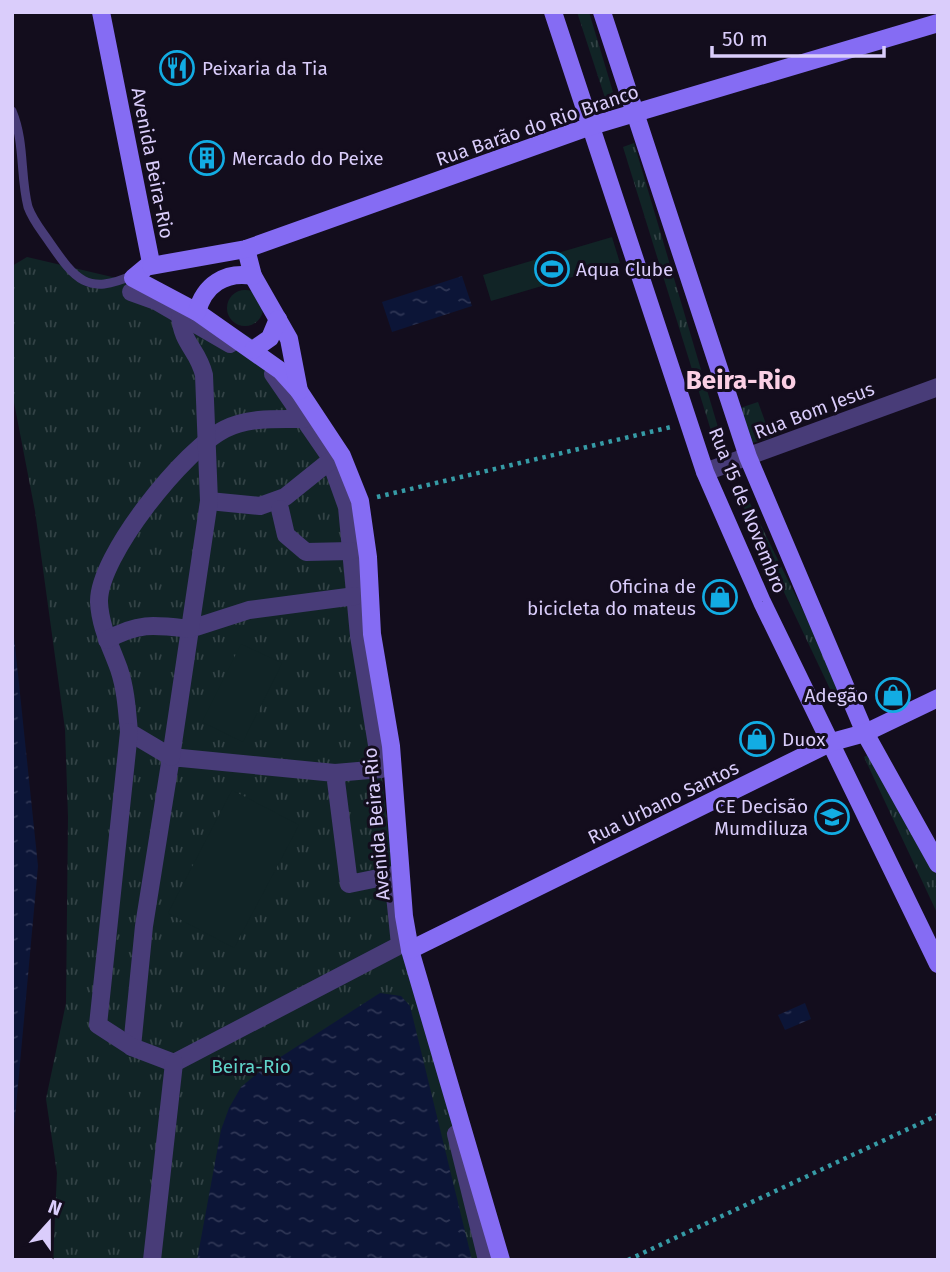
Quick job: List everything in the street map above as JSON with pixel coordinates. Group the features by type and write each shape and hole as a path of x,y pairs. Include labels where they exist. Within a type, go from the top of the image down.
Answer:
{"street":[{"name":"Avenida Beira-Rio","path":"101,12 151,266 134,274 136,282 253,350 281,371 299,391 342,456 360,501 368,557 372,634 391,746 405,947 501,1260"},
{"name":"Rua 15 de Novembro","path":"553,12 705,472 762,602 938,964"},
{"name":"Rua 15 de Novembro","path":"602,12 748,457 865,733 938,864"},
{"name":"Rua Barão do Rio Branco","path":"151,266 246,249 591,126 938,23"},
{"name":"Avenida Beira-Rio","path":"246,249 253,276 292,346 299,391"},
{"path":"132,1047 144,926 209,501 204,375 201,362 181,332 189,314 205,293 221,279 242,274 253,276"},
{"path":"129,732 171,757 335,774 381,769 355,596 347,507 331,460 272,373 189,314 131,292"},
{"path":"253,350 270,338 278,319"},
{"name":"Rua Bom Jesus","path":"705,472 938,387"},
{"path":"304,419 251,420 225,429 205,443 168,481 131,527 111,559 100,589 99,604 107,640 126,696 129,732 98,1025 132,1047 174,1063 405,947"},
{"path":"209,501 260,506 285,497 331,460"},
{"path":"279,509 286,534 306,552 351,551"},
{"path":"107,640 128,628 151,624 190,629 248,610 355,596"},
{"name":"Rua Urbano Santos","path":"405,947 832,742 865,733 938,698"},
{"path":"335,774 349,884 393,875 405,947 450,1108 487,1260"},
{"path":"152,1260 174,1063"}],"lane":[{"path":"12,111 24,160 27,203 33,219 71,274 79,280 95,284 118,281 134,274"}],"path":[{"path":"360,501 689,422"},
{"path":"628,1260 938,1115"}],"green space":[{"path":"577,12 589,12 616,102 607,104"},
{"path":"634,143 720,434 713,437 623,147"},
{"name":"Aqua Clube","path":"612,237 620,263 491,301 483,275"},
{"name":"Beira-Rio","path":"27,257 125,280 217,319 255,340 278,359 331,460 381,769 391,857 509,1260 53,1260 57,1173 46,1099 66,1003 68,817 65,729 35,511 12,392 12,266"},
{"path":"245,290 258,295 263,308 258,321 245,326 232,321 227,308 232,295"},
{"path":"758,402 771,438 752,443 740,408"},
{"path":"744,491 849,704 839,708 737,493"},
{"path":"241,644 282,663 243,742 202,722"},
{"path":"874,752 938,871 938,915 864,757"},
{"path":"232,790 299,825 234,948 168,913"}],"water":[{"path":"462,276 472,306 392,332 382,302"},
{"path":"12,617 38,866 12,1151"},
{"path":"380,993 401,996 410,1006 472,1260 197,1260 221,1130 241,1087 265,1067"},
{"path":"805,1003 811,1019 785,1030 778,1015"}],"place":[{"name":"Peixaria da Tia","path":"177,68"},
{"name":"Mercado do Peixe","path":"207,158"},
{"name":"Aqua Clube","path":"552,269"},
{"name":"Oficina de bicicleta do mateus","path":"720,597"},
{"name":"Adegão","path":"893,695"},
{"name":"Duox","path":"757,739"},
{"name":"CE Decisão Mumdiluza","path":"832,817"}],"district":[{"name":"Beira-Rio","path":"741,380"}]}
